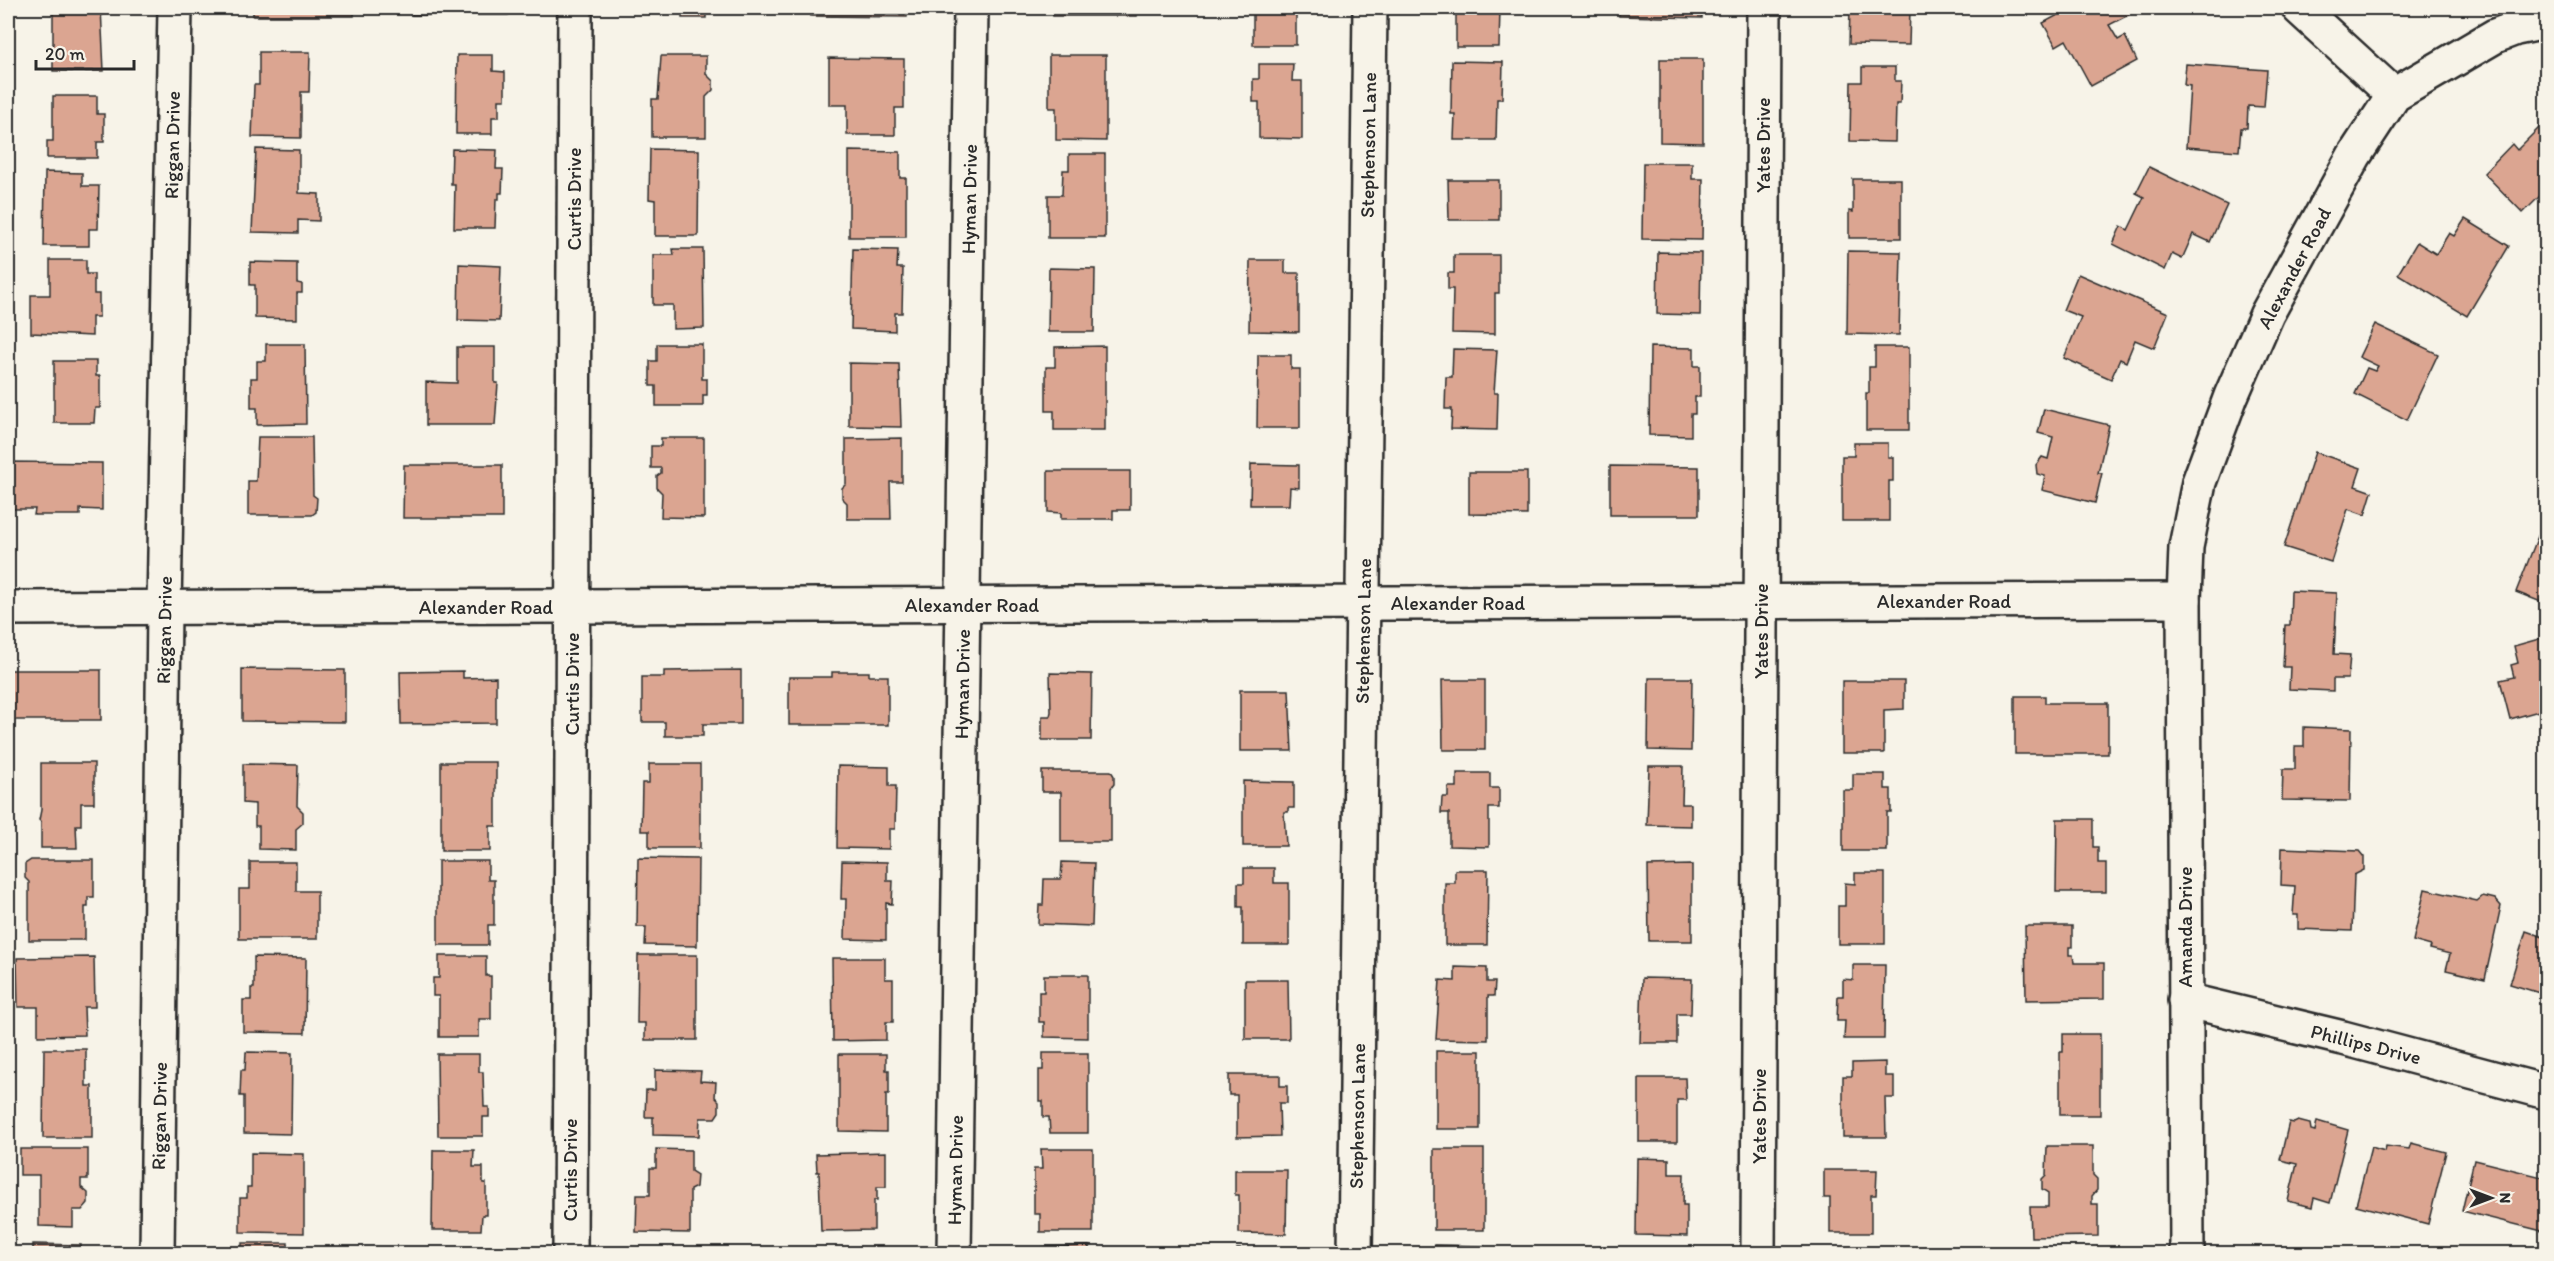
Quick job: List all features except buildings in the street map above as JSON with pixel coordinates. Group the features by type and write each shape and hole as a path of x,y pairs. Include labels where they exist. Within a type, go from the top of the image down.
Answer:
{"street":[{"name":"Riggan Drive","path":"157,1254 164,608 175,8"},
{"name":"Curtis Drive","path":"570,1254 575,8"},
{"name":"Hyman Drive","path":"954,1254 971,8"},
{"name":"Stephenson Lane","path":"1355,1254 1370,8"},
{"name":"Yates Drive","path":"1758,1254 1764,8"},
{"path":"2300,8 2394,95"},
{"name":"Alexander Road","path":"8,608 2184,600 2186,547 2199,482 2231,396 2267,314 2354,156 2394,95 2495,36 2516,28 2547,22"},
{"name":"Amanda Drive","path":"2184,600 2187,1254"},
{"name":"Phillips Drive","path":"2185,1000 2343,1038 2547,1092"}]}
